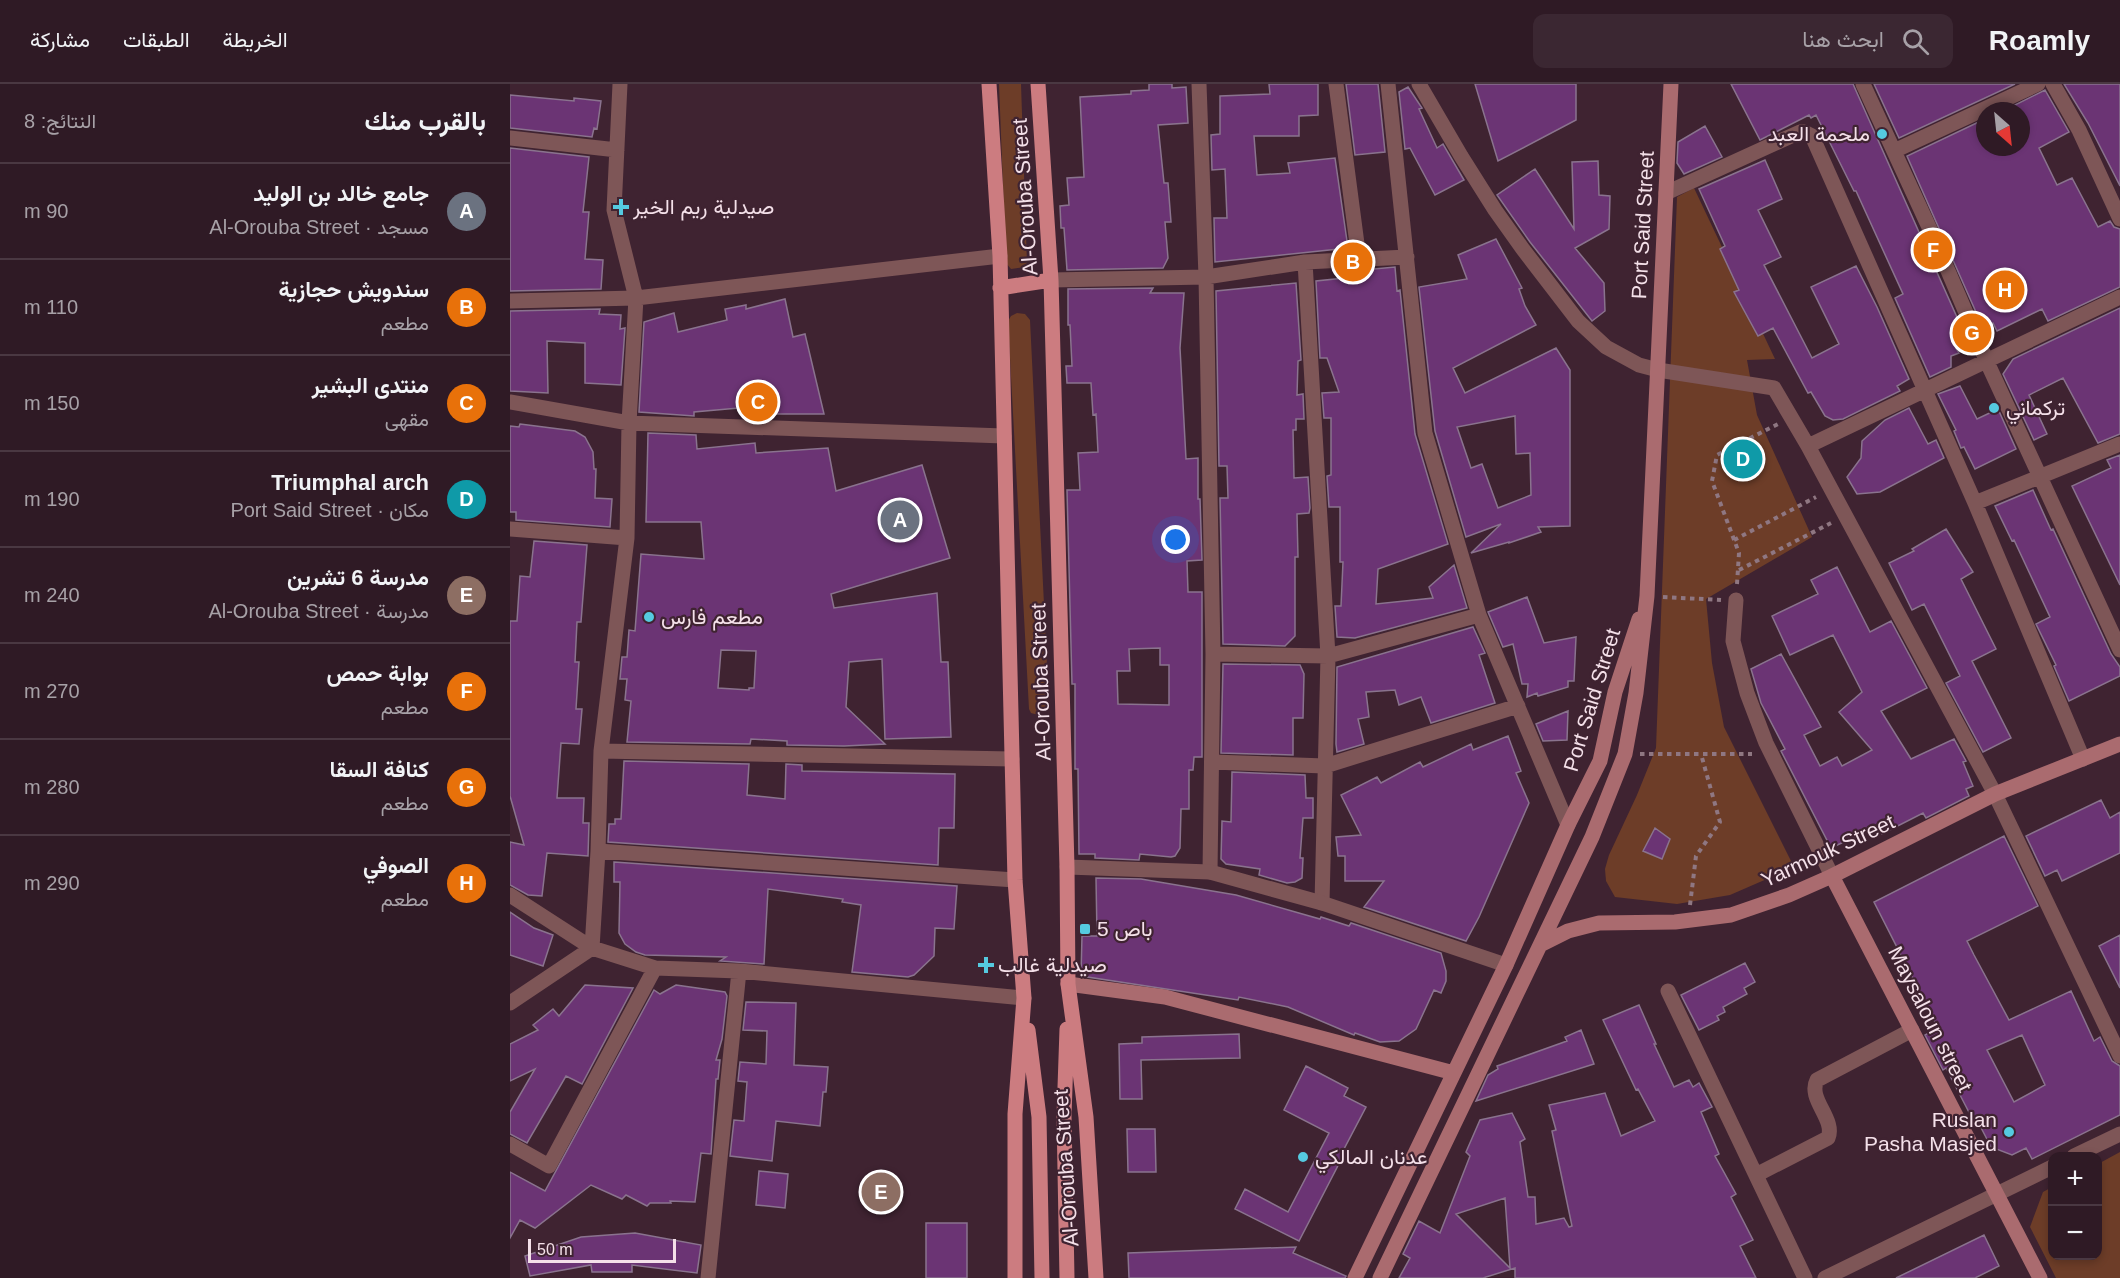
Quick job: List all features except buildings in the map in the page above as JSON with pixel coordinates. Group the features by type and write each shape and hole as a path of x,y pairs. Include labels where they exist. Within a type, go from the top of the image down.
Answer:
{"main road":[{"name":"Al-Orouba Street","path":"989,84 1000,256 1015,880 1024,998 1015,1114 1015,1278"},
{"name":"Al-Orouba Street","path":"1038,84 1052,280 1068,984 1086,1117 1096,1278"},
{"name":"Port Said Street","path":"1355,1278 1506,965 1568,825 1600,761 1615,692 1647,597 1671,84"},
{"path":"1000,288 1052,280"},
{"path":"1380,1278 1592,837 1625,754 1636,693 1647,597"},
{"name":"Yarmouk Street","path":"1540,945 1568,931 1599,923 1688,921 1731,915 1789,895 1832,876 1995,794 2120,744"},
{"name":"Maysaloun street","path":"1832,876 2040,1278"},
{"path":"1067,1278 1064,1116 1068,984 1165,997 1454,1073"},
{"path":"1024,998 1039,1117 1042,1278"}],"street":[{"path":"592,948 601,751 627,538 628,423 636,298 614,210 620,84"},
{"path":"1199,84 1206,277 1213,654 1210,872"},
{"path":"1336,84 1359,259"},
{"path":"1388,84 1425,433 1479,615 1568,825"},
{"path":"1419,84 1495,210 1578,321 1606,347 1639,365 1658,370 1774,388 1808,446 1995,794 2120,1056"},
{"path":"1863,84 1934,238 1987,362 2120,650"},
{"path":"1894,151 2038,84"},
{"path":"2053,84 2079,130 2120,219"},
{"path":"1666,193 1800,132 1812,136 1974,503 2083,759"},
{"path":"510,138 617,150"},
{"path":"510,302 636,298 1000,256"},
{"path":"1052,280 1206,277 1305,262 1407,257"},
{"path":"1305,262 1328,656 1322,903"},
{"path":"1808,446 2120,297"},
{"path":"510,402 628,423 1004,436"},
{"path":"1974,503 2120,444"},
{"path":"510,529 627,538"},
{"path":"1736,600 1733,640 1739,667 1756,718 1832,876"},
{"path":"1213,654 1328,656 1479,615"},
{"path":"1212,762 1325,766 1518,706"},
{"path":"601,751 1012,759"},
{"path":"598,851 1015,880"},
{"path":"1067,867 1210,872 1322,903 1506,965"},
{"path":"510,895 592,948 655,968 739,971 1024,998"},
{"path":"510,1002 592,948"},
{"path":"510,1144 549,1166 655,968"},
{"path":"708,1278 739,971"},
{"path":"1668,991 1806,1278"},
{"path":"1756,1175 1828,1138 1830,1131 1814,1089 1818,1080 1912,1030"},
{"path":"2082,1152 2120,1134"},
{"path":"1825,1278 2048,1169"}],"path":[{"path":"1647,597 1736,600 1739,553 1712,481 1717,455 1791,417"},
{"path":"1734,540 1831,489"},
{"path":"1738,570 1845,515"},
{"path":"1625,754 1771,753"},
{"path":"1688,921 1696,856 1720,822 1701,754"}],"shaded area":[{"path":"999,84 1021,84 1027,263 1025,267 1011,269 1006,263"},
{"path":"1694,188 1775,359 1747,360 1757,415 1812,537 1706,599 1712,663 1724,727 1794,867 1730,895 1677,904 1615,897 1606,881 1605,869 1656,748 1677,197"},
{"path":"1017,313 1025,314 1030,320 1049,706 1039,714 1031,713 1029,709 1008,321"},
{"path":"2120,1152 2120,1278 2056,1278 2030,1227 2043,1192 2048,1189 2048,1260 2102,1260 2102,1162"}],"place":[{"name":"ملحمة العبد","path":"1882,134"},
{"name":"صيدلية ريم الخير","path":"621,207"},
{"name":"بوابة حمص","path":"1933,250"},
{"name":"سندويش حجازية","path":"1353,262"},
{"name":"الصوفي","path":"2005,290"},
{"name":"كنافة السقا","path":"1972,333"},
{"name":"منتدى البشير","path":"758,402"},
{"name":"تركماني","path":"1994,408"},
{"name":"Triumphal arch","path":"1743,459"},
{"name":"جامع خالد بن الوليد","path":"900,520"},
{"name":"مطعم فارس","path":"649,617"},
{"name":"باص 5","path":"1085,929"},
{"name":"صيدلية غالب","path":"986,965"},
{"name":"Ruslan Pasha Masjed","path":"2009,1132"},
{"name":"عدنان المالكي","path":"1303,1157"},
{"name":"مدرسة 6 تشرين","path":"881,1192"}]}
